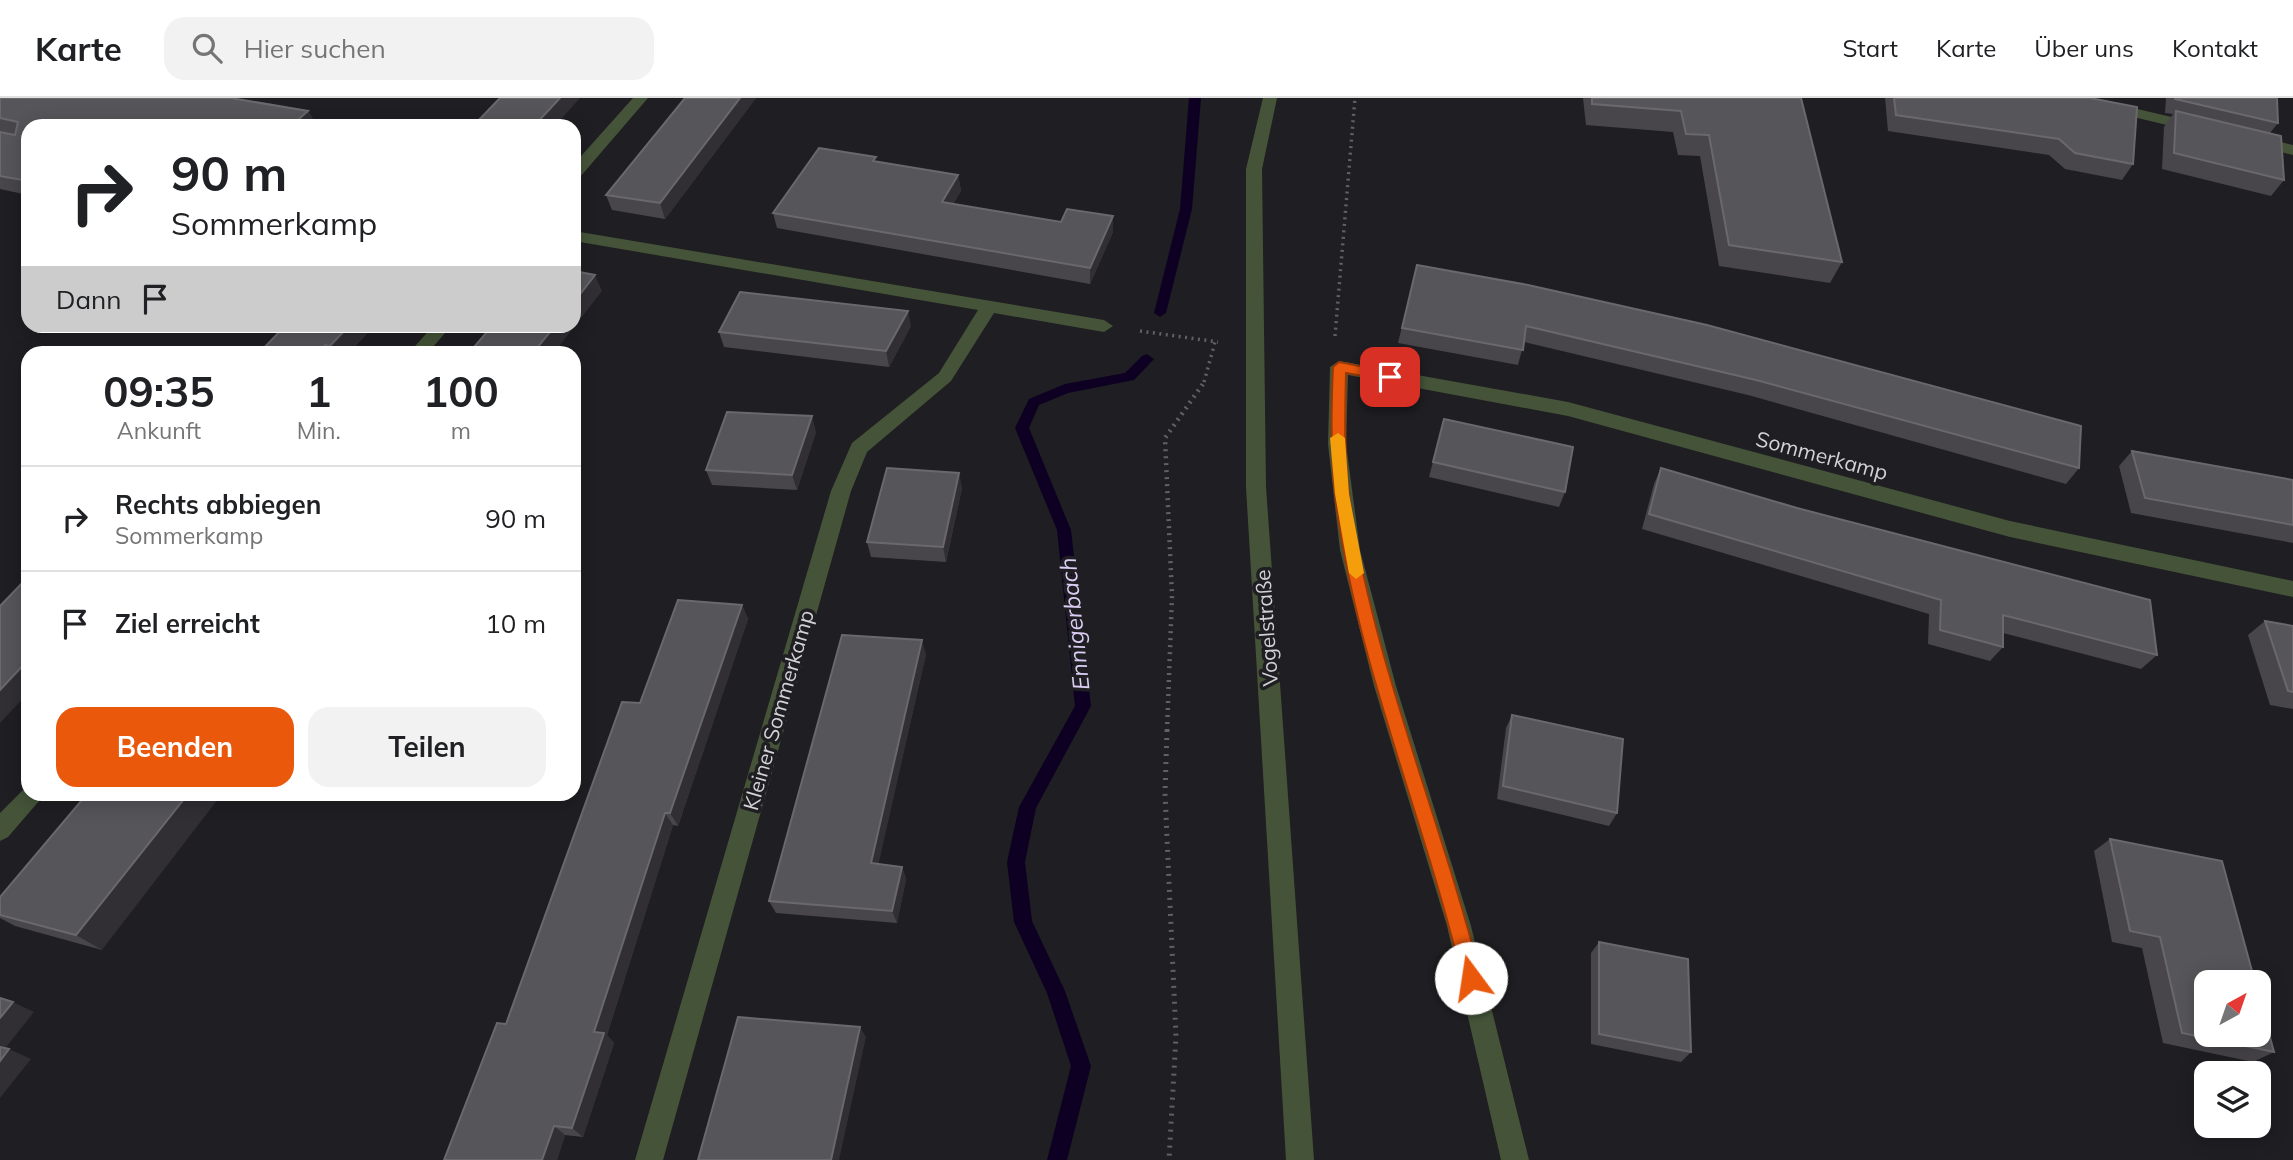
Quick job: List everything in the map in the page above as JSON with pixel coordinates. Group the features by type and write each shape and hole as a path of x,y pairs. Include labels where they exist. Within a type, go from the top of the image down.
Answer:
{"street":[{"path":"581,166 641,98"},
{"name":"Vogelstraße","path":"1270,98 1254,169 1256,487 1300,1160"},
{"path":"2072,98 2215,132"},
{"path":"2241,138 2293,150"},
{"path":"581,237 1104,326"},
{"name":"Kleiner Sommerkamp","path":"649,1160 841,491 859,448 945,377 988,308"},
{"path":"1339,367 1338,444 1350,550 1385,686 1459,926 1515,1160"},
{"name":"Sommerkamp","path":"1339,367 1568,410 2010,529 2293,589"},
{"path":"0,830 26,801"}],"path":[{"path":"1339,367 1335,340 1355,98"},
{"path":"1169,1160 1176,1035 1166,793 1172,596 1165,438 1206,381 1215,342"}],"building":[{"path":"0,98 231,98 308,111 299,119 21,119 21,180 0,176 0,132 15,135 18,122 0,118"},
{"path":"500,98 560,98 540,119 480,119"},
{"path":"685,98 740,98 660,203 606,195"},
{"path":"1592,98 1801,98 1842,262 1729,245 1709,135 1686,134 1681,111 1592,104"},
{"path":"1894,98 2090,98 2137,107 2133,164 2075,153 2059,139 1896,115"},
{"path":"2277,98 2278,123 2175,99"},
{"path":"2176,111 2281,136 2284,180 2174,153"},
{"path":"819,148 876,157 873,161 958,175 942,202 1061,222 1067,209 1113,216 1090,268 773,213"},
{"path":"1417,265 1528,285 1707,325 2081,426 2079,468 1756,380 1526,326 1523,350 1402,328"},
{"path":"581,272 595,275 581,293"},
{"path":"740,292 908,311 886,351 719,332"},
{"path":"278,333 342,333 330,346 266,346"},
{"path":"486,333 549,333 539,346 475,346"},
{"path":"727,412 812,416 792,475 706,470"},
{"path":"1444,419 1573,447 1565,492 1433,462"},
{"path":"2132,451 2293,480 2293,525 2145,498"},
{"path":"887,468 959,473 943,547 867,542"},
{"path":"1661,468 1797,508 2150,600 2157,655 2003,615 2003,647 1940,630 1941,600 1649,514"},
{"path":"21,584 21,668 0,690 0,606"},
{"path":"678,600 742,605 670,813 665,813 594,1032 604,1033 572,1128 554,1126 542,1160 444,1160 497,1023 506,1024 622,702 640,703"},
{"path":"2265,621 2293,626 2293,692 2288,691"},
{"path":"842,635 922,640 871,863 902,867 892,911 769,901"},
{"path":"1512,715 1623,739 1617,813 1503,786"},
{"path":"81,801 182,801 76,935 0,915 0,897"},
{"path":"2110,839 2222,861 2252,970 2194,970 2194,1035 2182,1033 2160,937 2130,931"},
{"path":"1599,942 1688,959 1691,1052 1599,1034"},
{"path":"0,998 13,1002 0,1018"},
{"path":"738,1017 860,1027 831,1160 698,1160"},
{"path":"2272,1045 2274,1052 2250,1047 2271,1047"},
{"path":"0,1047 9,1049 0,1061"}],"waterway":[{"name":"Ennigerbach","path":"1160,313 1186,209 1195,98"},
{"name":"Ennigerbach","path":"1057,1160 1081,1066 1056,991 1023,922 1016,862 1028,807 1083,706 1064,530 1022,428 1034,402 1065,389 1129,377 1147,359"}],"slow traffic":[{"path":"1338,438 1342,494 1356,573"}],"route":[{"path":"1390,377 1339,367 1338,444 1342,494 1350,550 1385,686 1459,926 1471,978"}]}
